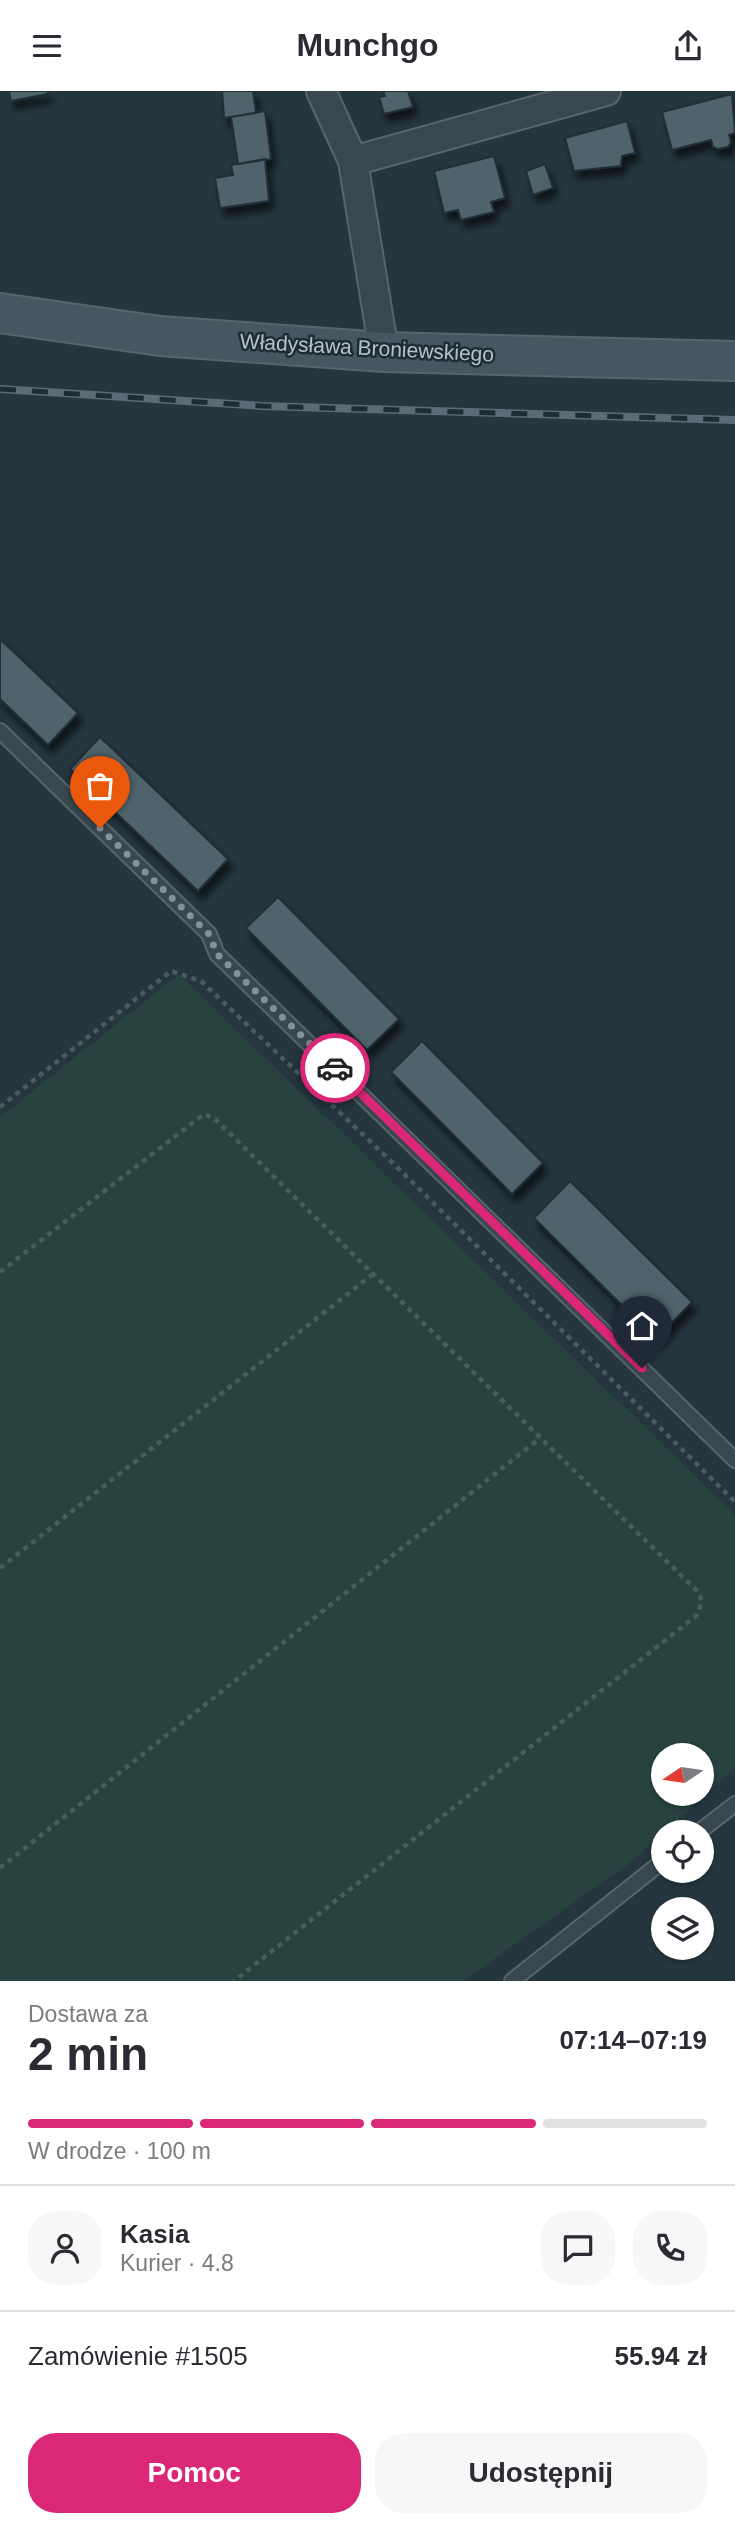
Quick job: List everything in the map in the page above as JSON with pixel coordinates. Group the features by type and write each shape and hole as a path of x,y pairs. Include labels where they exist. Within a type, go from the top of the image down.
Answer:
{"main road":[{"name":"Władysława Broniewskiego","path":"0,313 160,336 384,352 735,361"}],"street":[{"path":"321,91 353,161 384,352"},
{"path":"353,161 606,91"}],"lane":[{"path":"0,731 209,934 217,954 735,1460"},
{"path":"714,1820 735,1804"},
{"path":"512,1981 651,1871"}],"path":[{"path":"0,1108 171,971 201,981 393,1163 735,1502"},
{"path":"0,1272 204,1114 215,1119 699,1593 702,1602 696,1616 233,1981"},
{"path":"0,1568 373,1273"},
{"path":"0,1868 540,1438"}],"green space":[{"path":"179,974 735,1515 735,1768 714,1787 714,1743 651,1743 651,1806 693,1806 677,1820 651,1820 651,1844 631,1862 463,1981 0,1981 0,1117"}],"building":[{"path":"9,91 48,91 48,94 11,101"},
{"path":"222,91 253,91 256,113 224,118"},
{"path":"383,91 408,91 413,107 384,114 379,97 385,96"},
{"path":"732,94 735,133 729,135 731,142 728,147 713,147 711,140 672,150 662,112"},
{"path":"265,111 271,159 238,164 231,117"},
{"path":"627,121 635,153 622,156 621,166 574,171 565,138"},
{"path":"494,156 505,198 491,202 494,212 461,220 458,210 444,213 434,171"},
{"path":"265,159 269,201 220,208 215,178 233,175 231,165"},
{"path":"545,164 553,188 533,195 526,171"},
{"path":"0,639 78,713 48,745 0,699"},
{"path":"100,737 228,859 198,891 70,769"},
{"path":"278,897 399,1019 367,1050 246,928"},
{"path":"422,1041 543,1163 512,1194 391,1072"},
{"path":"570,1181 692,1302 656,1339 534,1218"}],"railway":[{"path":"0,389 262,406 735,420"}],"way so far":[{"path":"100,828 209,934 217,954 335,1068"}],"route":[{"path":"335,1068 642,1368"}]}
